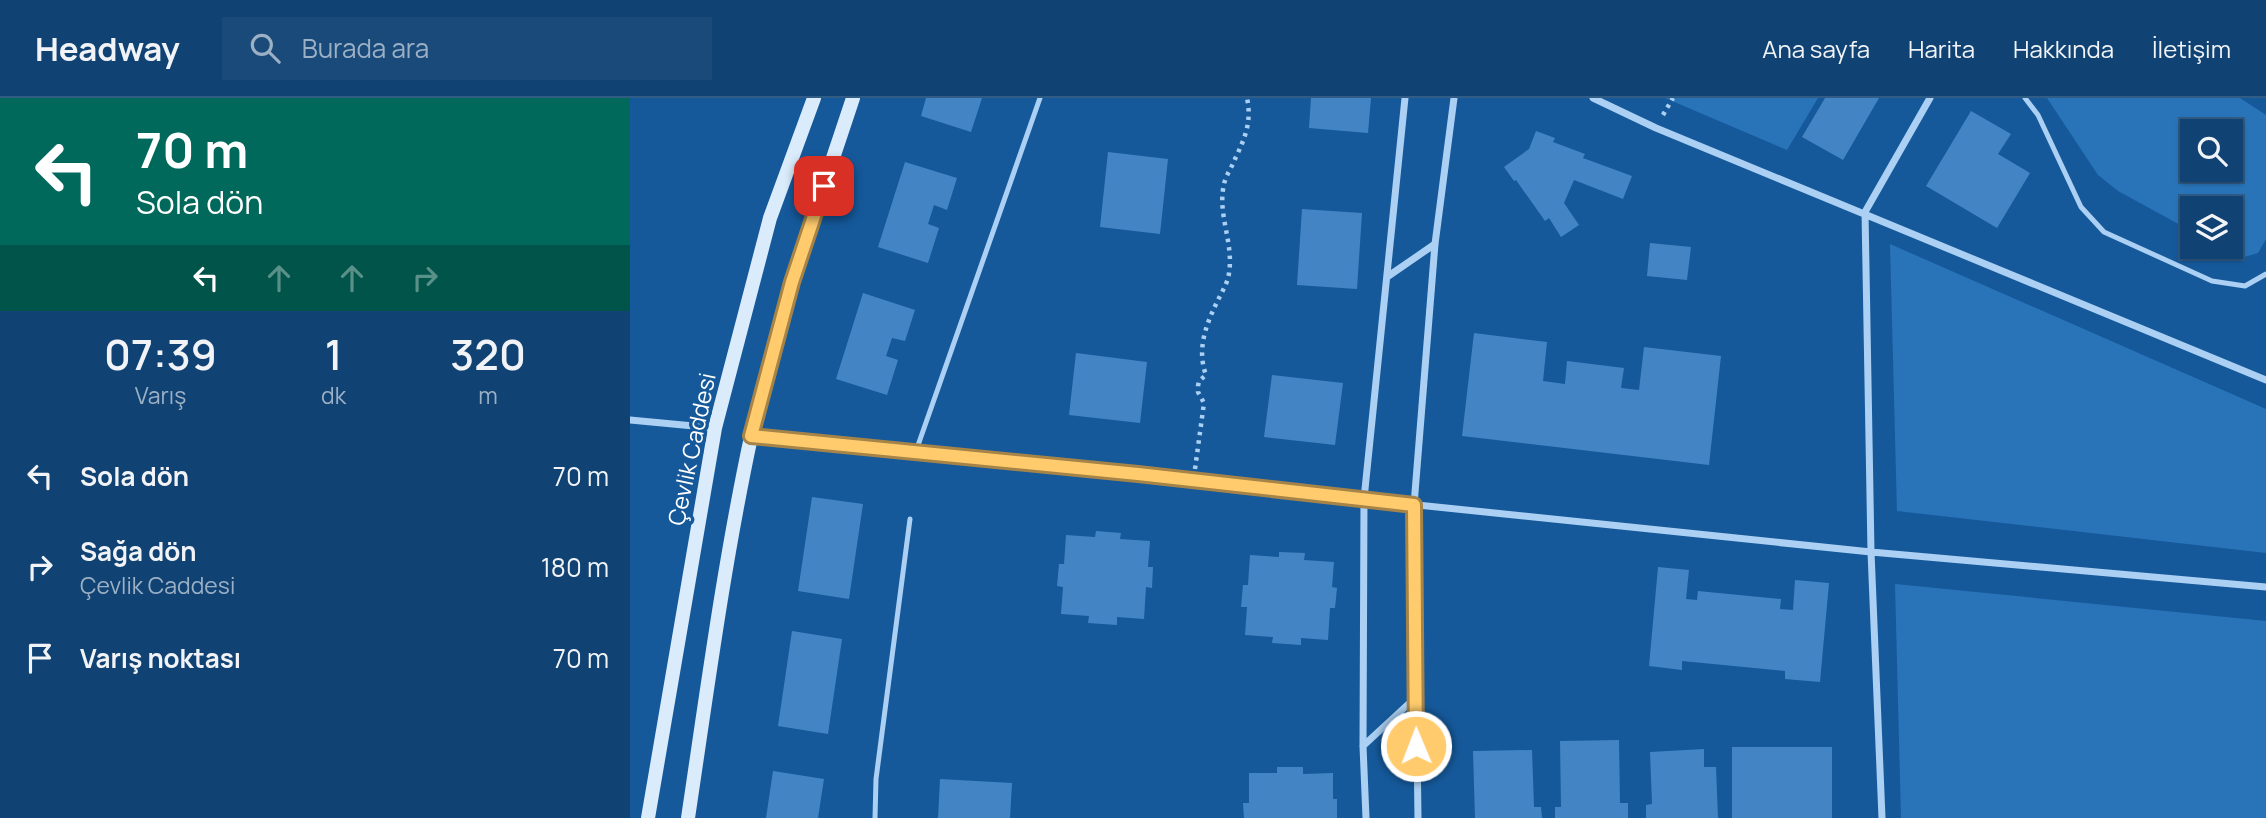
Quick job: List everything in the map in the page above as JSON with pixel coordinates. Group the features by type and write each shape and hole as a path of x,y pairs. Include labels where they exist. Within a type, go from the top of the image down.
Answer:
{"main road":[{"name":"Çevlik Caddesi","path":"648,818 715,429 770,218 814,98"},
{"path":"688,818 722,590 751,436 792,282 853,98"}],"street":[{"path":"1366,818 1363,746 1364,499 1405,98"},
{"path":"1418,818 1414,505 1435,244 1454,98"},
{"path":"1593,98 1656,128 1865,212 2266,380"},
{"path":"1882,818 1871,552 1865,212 1930,98"},
{"path":"1387,277 1435,244"},
{"path":"630,420 715,429"},
{"path":"751,436 1871,552 2266,587"},
{"path":"1363,746 1415,698"}],"lane":[{"path":"916,451 1040,98"},
{"path":"2025,98 2038,115 2081,207 2104,232 2212,281 2245,286 2266,274"},
{"path":"875,818 876,779 910,519"}],"path":[{"path":"1194,480 1205,403 1198,392 1199,381 1206,375 1202,360 1203,343 1211,314 1229,272 1221,204 1225,180 1248,124 1250,114 1247,98"}],"shaded area":[{"path":"1665,98 1818,98 1787,150"},
{"path":"2047,98 2240,98 2266,115 2266,239 2258,253 2243,257 2243,196 2180,196 2180,225 2118,191 2098,175"},
{"path":"1890,244 2266,409 2266,553 1897,511"},
{"path":"1895,584 2266,621 2266,818 1901,818"}],"building":[{"path":"926,98 982,98 971,132 921,116"},
{"path":"1311,98 1371,98 1368,133 1309,128"},
{"path":"1825,98 1879,98 1843,160 1802,137"},
{"path":"1971,111 2011,134 1998,154 2030,173 1997,228 1926,186"},
{"path":"1536,131 1555,138 1553,142 1585,154 1583,158 1632,176 1623,199 1574,180 1564,203 1579,225 1561,237 1549,218 1545,221 1504,167 1529,149"},
{"path":"1108,152 1168,159 1160,234 1100,227"},
{"path":"905,162 957,178 947,210 934,205 928,224 939,228 928,263 878,247"},
{"path":"1302,209 1362,213 1357,289 1297,285"},
{"path":"1650,243 1691,247 1687,280 1647,276"},
{"path":"863,293 915,310 905,341 892,338 886,356 898,360 887,395 836,379"},
{"path":"1474,333 1547,342 1543,381 1565,384 1567,361 1624,368 1621,388 1639,390 1644,347 1721,356 1709,465 1462,436"},
{"path":"1076,353 1147,362 1140,423 1069,415"},
{"path":"1272,375 1343,383 1335,445 1264,437"},
{"path":"812,497 863,504 849,599 798,591"},
{"path":"1096,531 1121,533 1120,539 1150,541 1148,567 1153,567 1152,588 1146,587 1144,619 1117,617 1117,625 1088,623 1089,616 1061,614 1063,587 1057,586 1059,564 1064,564 1066,535 1095,537"},
{"path":"1279,552 1305,553 1304,560 1334,562 1332,587 1337,588 1335,608 1330,608 1328,640 1301,638 1301,645 1272,643 1273,637 1245,635 1247,607 1241,607 1243,585 1248,585 1250,555 1279,557"},
{"path":"1658,567 1689,570 1686,599 1697,600 1698,591 1781,599 1780,609 1793,610 1795,580 1829,583 1820,682 1785,679 1785,671 1682,661 1682,670 1649,666"},
{"path":"792,631 842,639 828,734 778,726"},
{"path":"1619,740 1620,803 1628,803 1628,818 1555,818 1555,807 1561,807 1560,741"},
{"path":"1732,747 1832,747 1832,818 1732,818"},
{"path":"1704,749 1704,767 1716,767 1718,818 1646,818 1646,805 1652,804 1650,752"},
{"path":"1532,750 1534,807 1541,807 1542,818 1475,818 1473,751"},
{"path":"1277,767 1303,767 1303,774 1333,773 1333,799 1337,799 1337,818 1244,818 1243,803 1249,803 1249,773 1277,773"},
{"path":"773,771 824,779 818,818 766,818"},
{"path":"940,779 1012,783 1010,818 938,818"}],"route":[{"path":"824,186 792,282 751,436 1138,474 1414,505 1416,746"}]}
